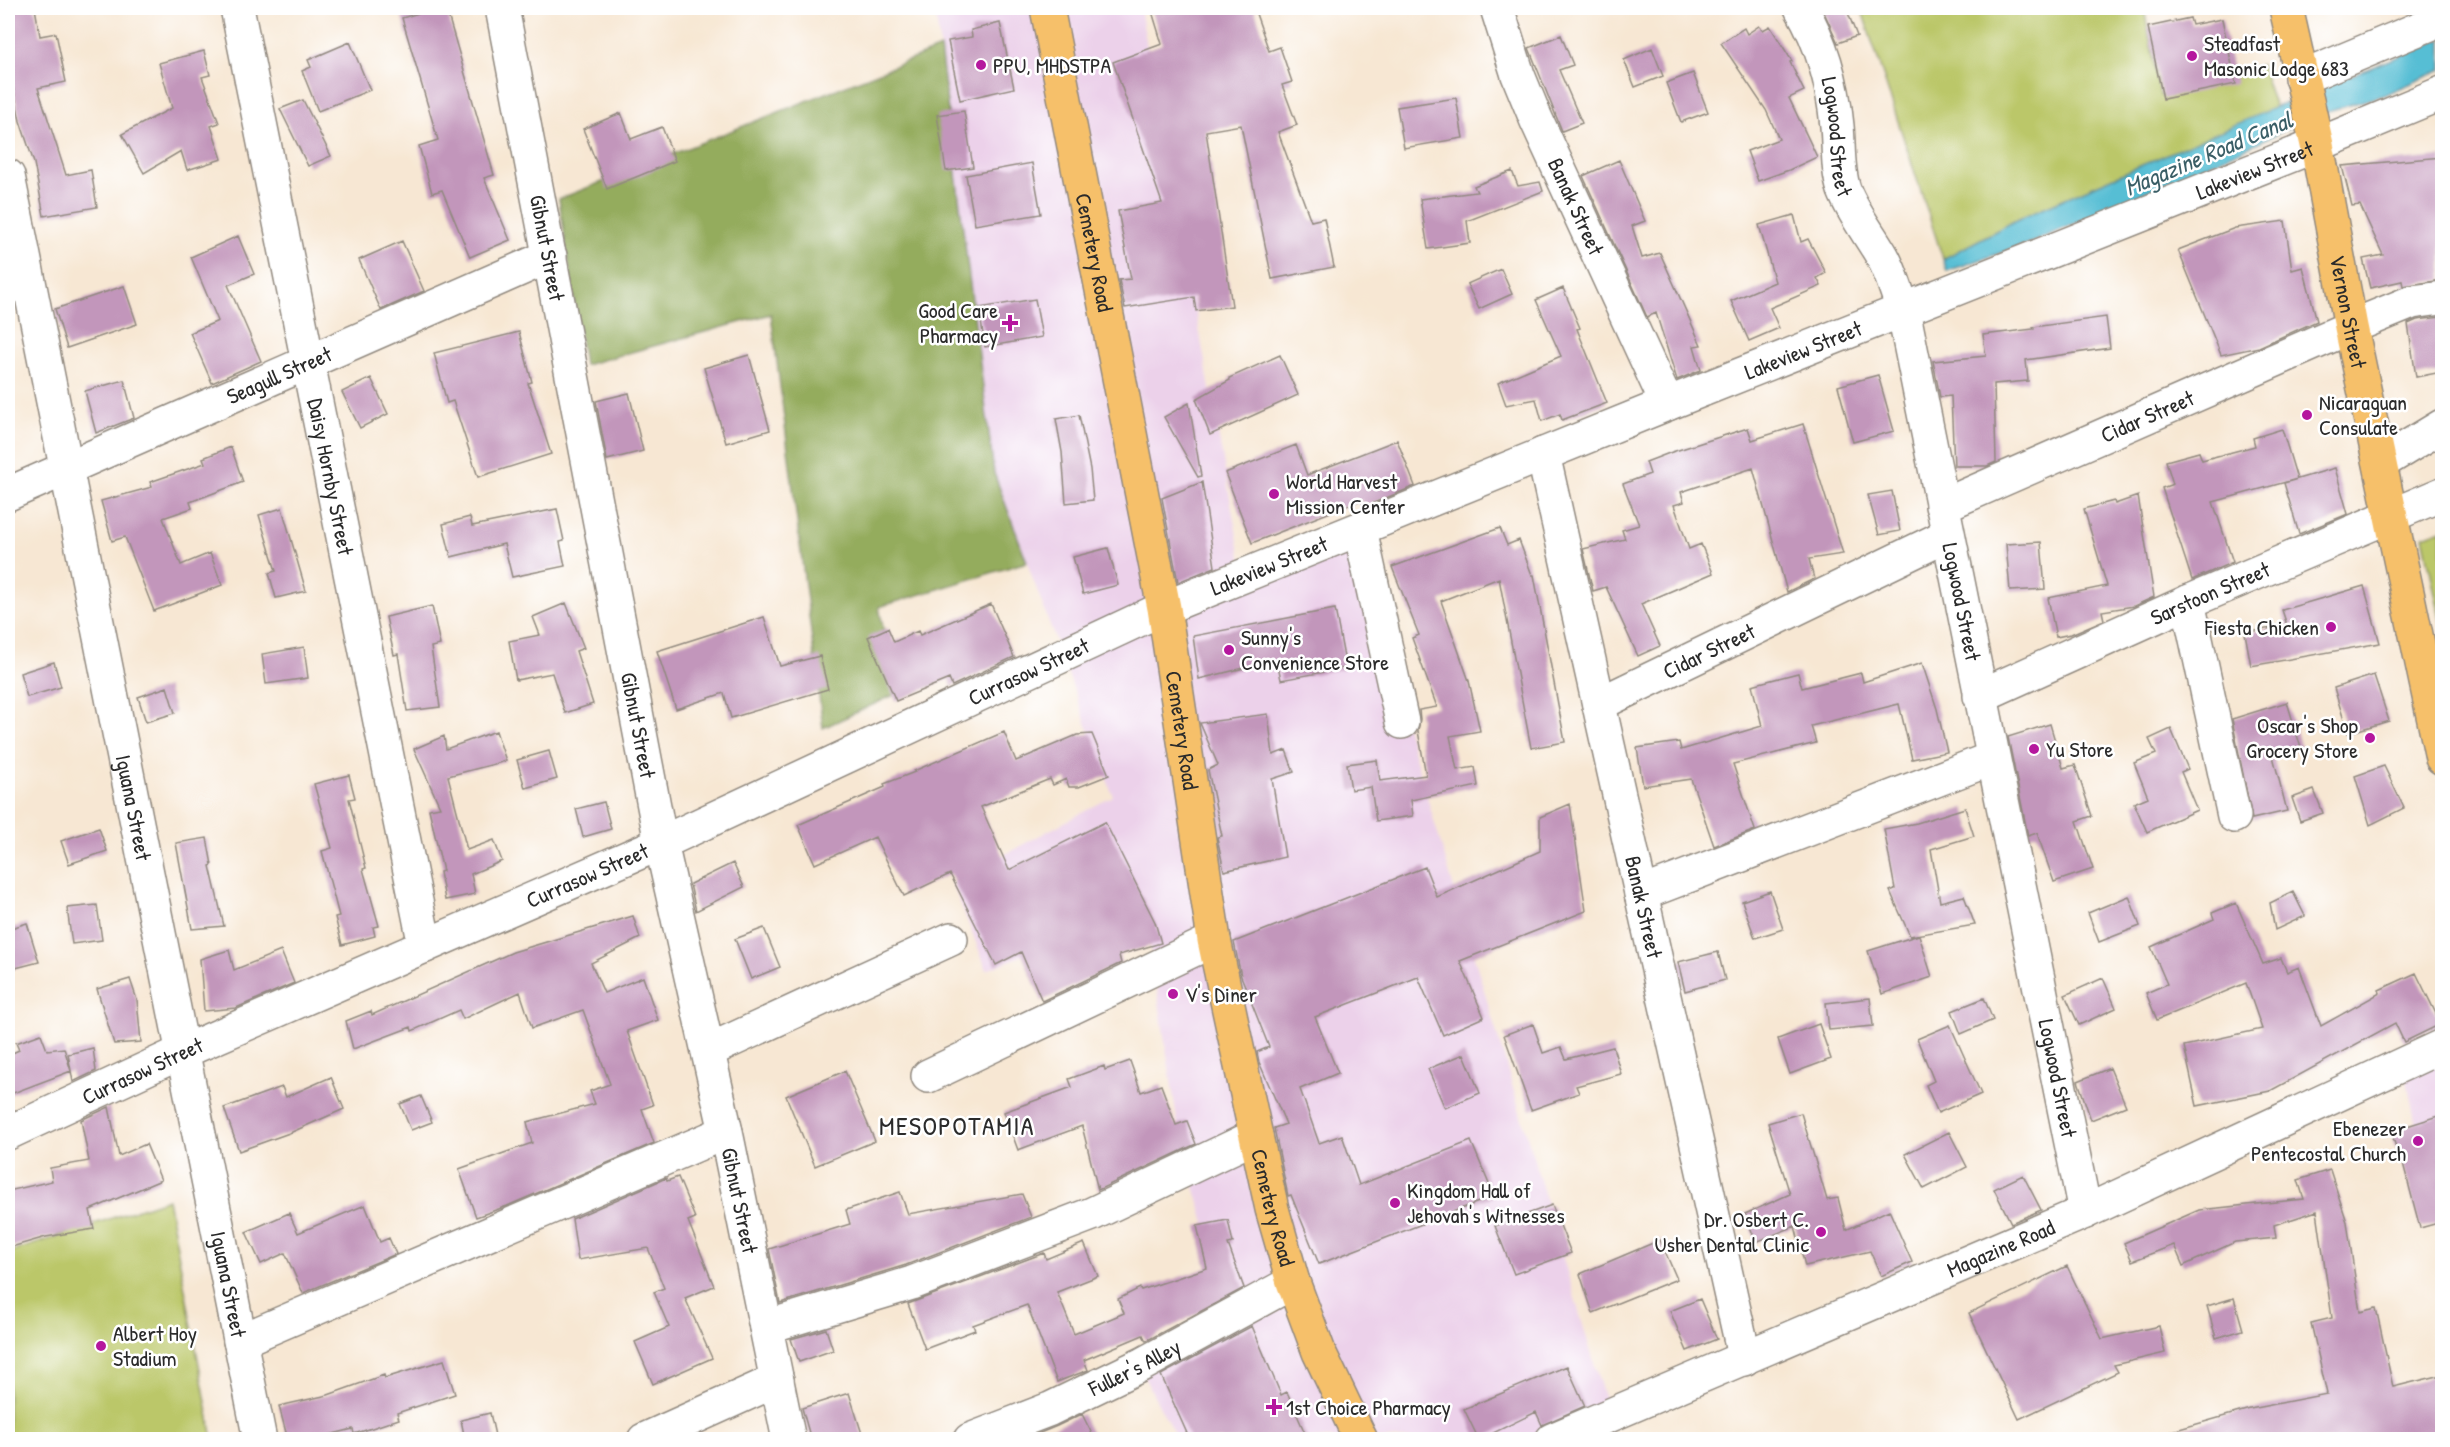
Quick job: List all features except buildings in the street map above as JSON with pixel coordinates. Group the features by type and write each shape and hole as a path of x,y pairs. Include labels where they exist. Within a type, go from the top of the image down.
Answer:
{"main road":[{"name":"Cemetery Road","path":"1047,8 1164,608 1215,940 1272,1209 1293,1282 1319,1352 1361,1440"},
{"name":"Vernon Street","path":"2286,8 2315,134 2351,327 2393,516 2442,758"}],"street":[{"name":"Daisy Hornby Street","path":"237,8 425,946"},
{"name":"Gibnut Street","path":"502,8 661,843 726,1132 789,1440"},
{"name":"Banak Street","path":"1497,8 1518,75 1536,119 1667,404"},
{"name":"Logwood Street","path":"1801,8 1811,25 1828,68 1834,100 1838,165 1844,189 1855,214 1882,256 1903,309 2085,1212"},
{"path":"2303,84 2442,19"},
{"name":"Lakeview Street","path":"1164,608 1903,309 2315,134 2442,93"},
{"name":"Iguana Street","path":"8,176 260,1440"},
{"name":"Seagull Street","path":"8,494 550,256"},
{"name":"Cidar Street","path":"1599,704 1945,520 2351,327 2412,302 2442,297"},
{"path":"2381,464 2442,426"},
{"name":"Banak Street","path":"1543,454 1744,1359"},
{"name":"Sarstoon Street","path":"1980,696 2188,602 2442,494"},
{"path":"1360,529 1402,722"},
{"path":"2188,602 2234,816"},
{"name":"Currasow Street","path":"8,1133 182,1052 661,843 1164,608"},
{"path":"1641,894 1993,758"},
{"path":"708,1051 951,939"},
{"path":"928,1076 1215,940"},
{"name":"Magazine Road","path":"1552,1440 2085,1212 2442,1046"},
{"path":"240,1341 726,1132"},
{"path":"766,1327 912,1283 1081,1218 1256,1136"},
{"name":"Fuller's Alley","path":"970,1440 1050,1409 1143,1364 1293,1282"},
{"path":"644,1440 777,1380"}],"shaded area":[{"path":"935,8 1140,8 1242,563 1347,526 1610,1417 1613,1439 1177,1439 1141,1371 1235,1318 1181,1145 1144,905 987,970 952,883 1113,796 994,473"},
{"path":"2442,1055 2442,1256 2405,1070"}],"green space":[{"path":"1861,8 2144,8 2160,96 2261,65 2275,108 2022,217 1943,259"},
{"path":"940,48 994,473 1027,562 879,607 896,694 823,728 771,314 584,365 559,199"},
{"path":"2442,529 2442,627 2423,536"},
{"name":"Albert Hoy Stadium","path":"168,1199 213,1439 8,1439 8,1253"}],"water":[{"name":"Magazine Road Canal","path":"2442,39 2442,70 2384,95 2331,110 2033,242 1947,271 1943,259 2022,217 2327,85"}],"place":[{"name":"Steadfast Masonic Lodge 683","path":"2192,56"},
{"name":"PPU, MHDSTPA","path":"981,65"},
{"name":"Good Care Pharmacy","path":"1010,323"},
{"name":"Nicaraguan Consulate","path":"2307,415"},
{"name":"World Harvest Mission Center","path":"1274,494"},
{"name":"Fiesta Chicken","path":"2331,627"},
{"name":"Sunny's Convenience Store","path":"1229,650"},
{"name":"Oscar's Shop Grocery Store","path":"2370,738"},
{"name":"Yu Store","path":"2034,749"},
{"name":"V's Diner","path":"1173,994"},
{"name":"Ebenezer Pentecostal Church","path":"2418,1141"},
{"name":"Kingdom Hall of Jehovah's Witnesses","path":"1395,1203"},
{"name":"Dr. Osbert C. Usher Dental Clinic","path":"1821,1232"},
{"name":"Albert Hoy Stadium","path":"101,1346"},
{"name":"1st Choice Pharmacy","path":"1274,1407"}],"district":[{"name":"MESOPOTAMIA","path":"957,1125"}]}
